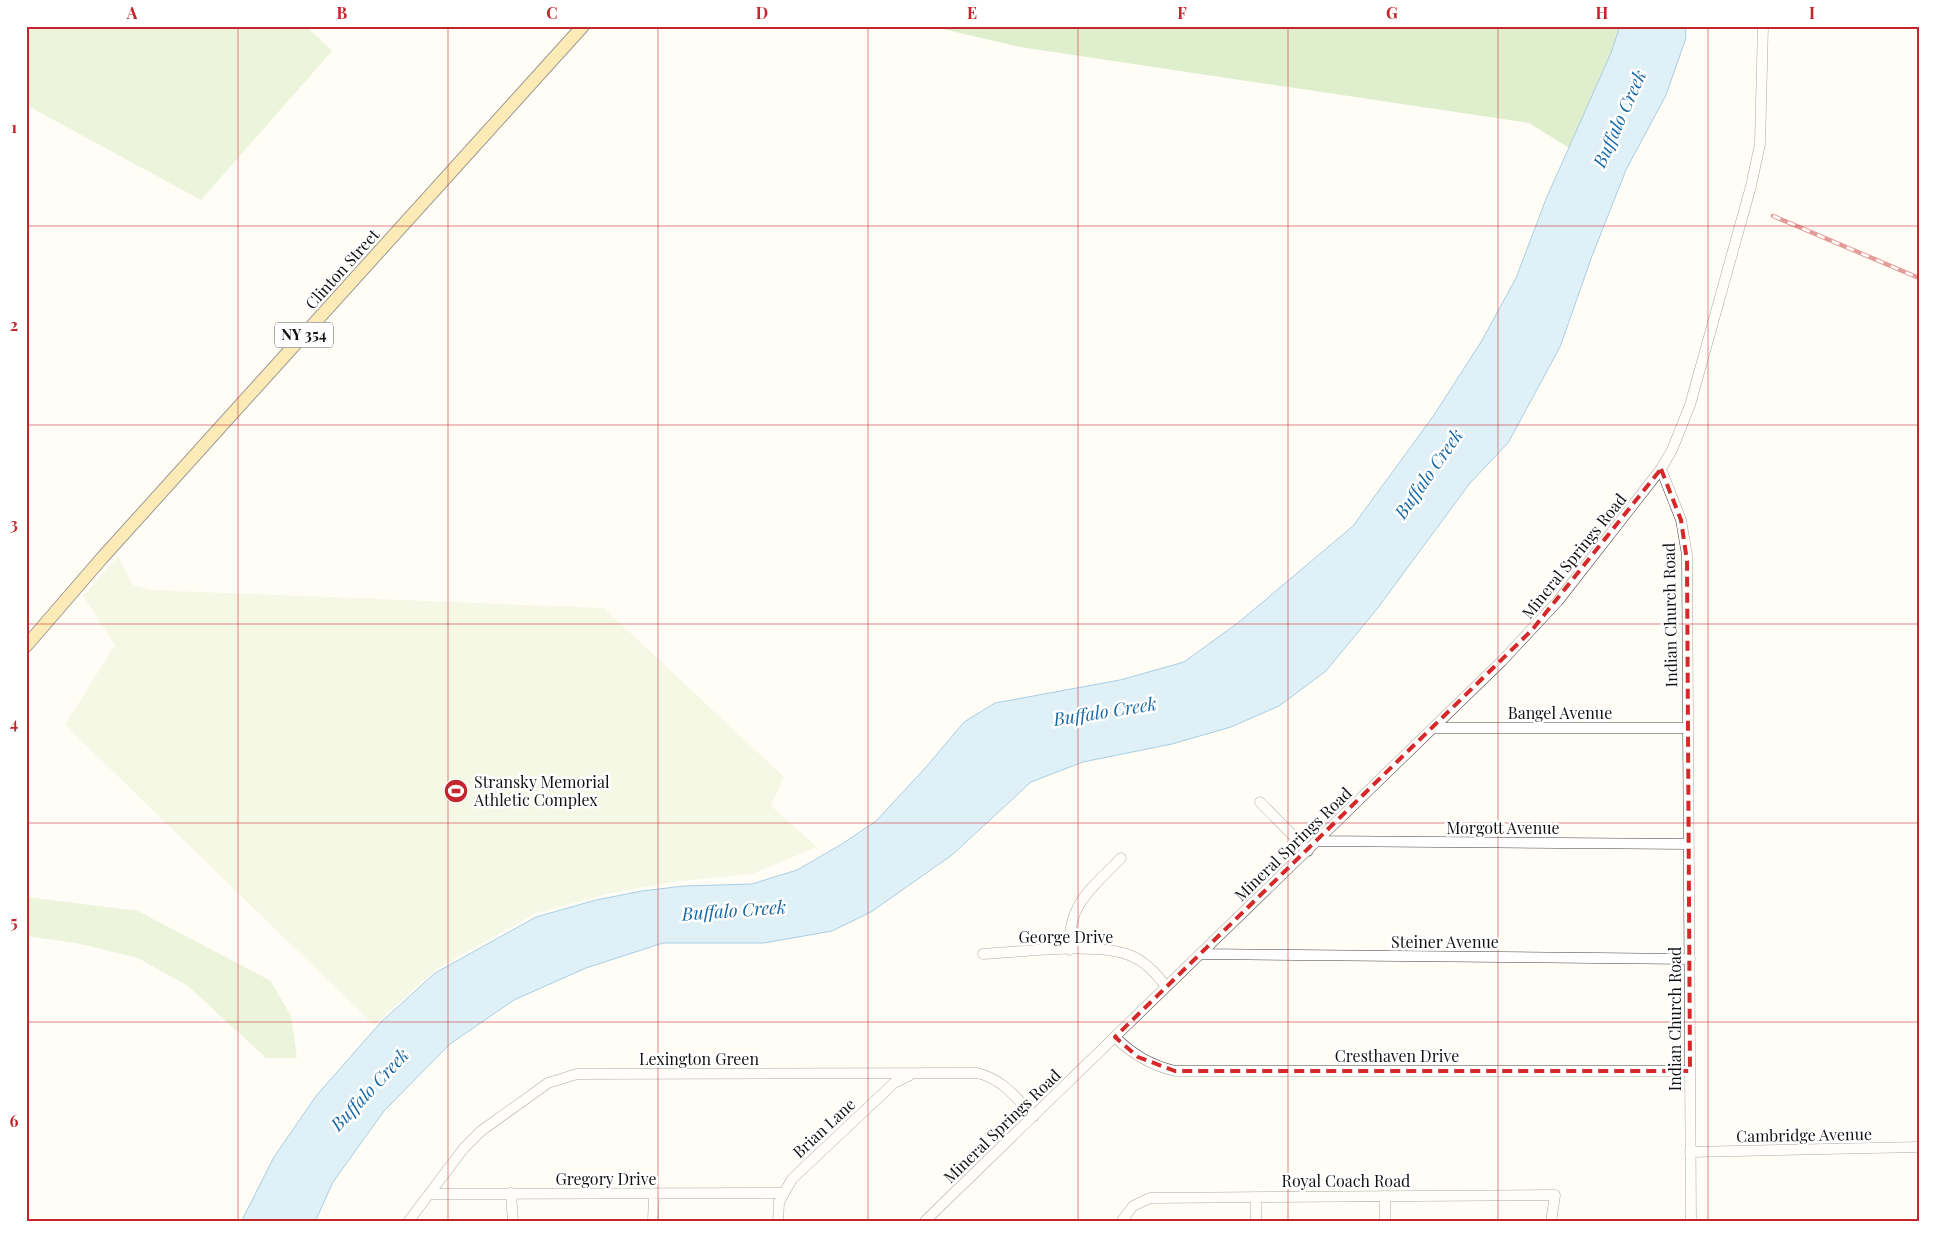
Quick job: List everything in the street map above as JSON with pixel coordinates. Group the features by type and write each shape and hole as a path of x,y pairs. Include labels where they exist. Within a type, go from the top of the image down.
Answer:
{"main road":[{"name":"Clinton Street","path":"26,646 102,558 583,26"}],"street":[{"path":"1661,469 1672,450 1690,405 1751,186 1760,144 1763,26"},
{"name":"Mineral Springs Road","path":"924,1222 1308,851 1539,623 1608,539 1661,469"},
{"name":"Indian Church Road","path":"1661,469 1680,520 1687,555 1686,728 1689,844 1691,1222"},
{"name":"Bangel Avenue","path":"1434,728 1686,728"},
{"path":"1260,802 1308,851"},
{"name":"Morgott Avenue","path":"1318,841 1689,844"},
{"path":"1070,950 1070,925 1078,904 1121,858"},
{"name":"George Drive","path":"983,954 1106,949 1130,955 1153,971 1166,987"},
{"name":"Steiner Avenue","path":"1201,954 1690,958"},
{"name":"Cresthaven Drive","path":"1115,1037 1138,1057 1162,1068 1176,1071 1690,1071"},
{"name":"Lexington Green","path":"408,1222 464,1148 481,1131 548,1083 577,1074 977,1074 987,1076 1004,1084 1034,1116"},
{"name":"Brian Lane","path":"778,1222 782,1193 792,1179 894,1083 915,1074"},
{"name":"Cambridge Avenue","path":"1690,1152 1919,1147"},
{"path":"512,1193 513,1222"},
{"name":"Gregory Drive","path":"429,1194 782,1193"},
{"path":"653,1222 654,1194"},
{"path":"1256,1196 1256,1222"},
{"path":"1385,1196 1385,1222"},
{"name":"Royal Coach Road","path":"1121,1222 1133,1206 1150,1198 1555,1196 1551,1222"}],"highlighted area":[{"path":"1661,469 1681,520 1687,561 1690,1071 1175,1071 1138,1057 1115,1037 1532,630"}],"green space":[{"path":"26,26 306,26 332,51 201,200 26,105"},
{"path":"930,26 1620,26 1611,53 1569,148 1529,123 1020,47"},
{"name":"Stransky Memorial Athletic Complex","path":"118,556 133,585 151,590 604,608 784,777 771,806 817,847 752,874 672,882 607,894 536,913 438,968 374,1025 65,725 115,645 83,596"},
{"path":"26,897 138,911 271,981 291,1016 297,1058 266,1058 188,986 138,958 76,943 26,936"}],"water":[{"name":"Buffalo Creek","path":"1620,26 1685,26 1686,38 1666,95 1626,170 1592,256 1560,347 1508,443 1470,483 1377,609 1326,671 1279,706 1231,727 1172,744 1083,762 1031,782 952,855 871,912 832,931 764,943 663,943 586,968 514,1000 450,1044 384,1111 333,1182 315,1222 241,1222 274,1157 316,1096 381,1022 435,973 536,917 596,900 642,891 684,886 752,884 797,870 842,844 876,821 927,766 964,722 995,703 1120,680 1184,662 1239,622 1353,526 1434,415 1481,342 1516,278 1546,199 1611,53"}],"railway":[{"path":"1773,216 1919,278"}],"place":[{"name":"Stransky Memorial Athletic Complex","path":"456,791"}]}
